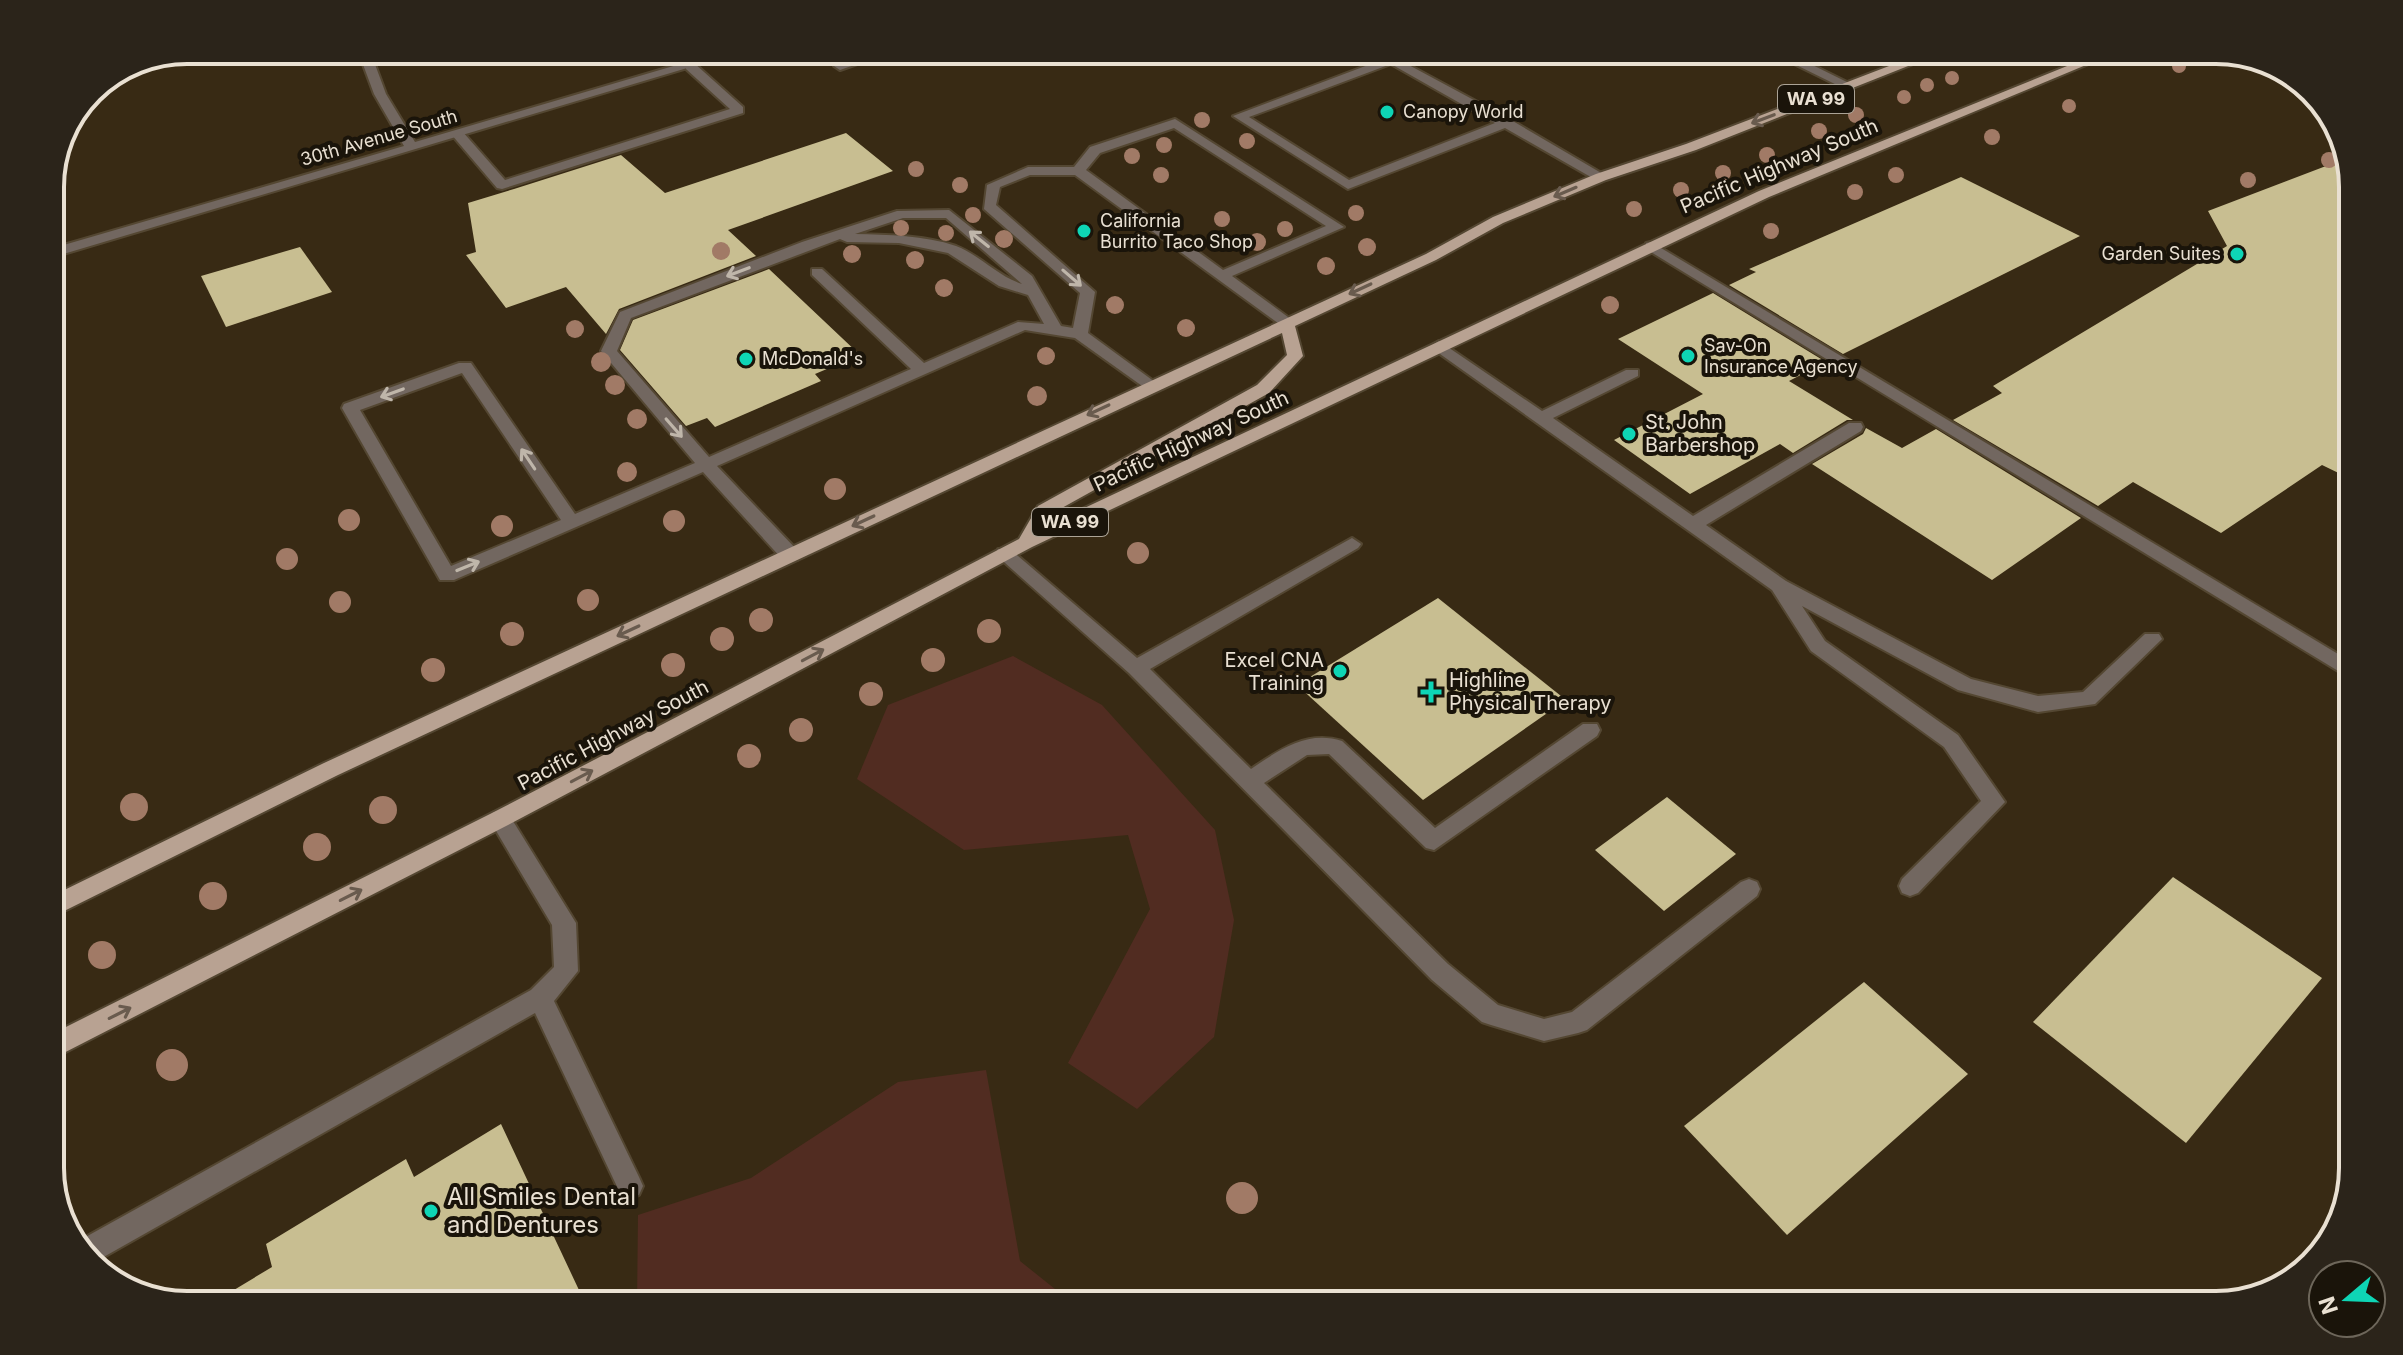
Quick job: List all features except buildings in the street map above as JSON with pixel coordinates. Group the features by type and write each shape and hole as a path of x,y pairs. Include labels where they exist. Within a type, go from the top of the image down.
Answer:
{"main road":[{"name":"WA 99","path":"64,901 331,769 1431,257 1498,220 1601,177 1691,147 1906,64"},
{"name":"Pacific Highway South","path":"64,1041 500,819 1026,543 1764,194 2082,64"},
{"path":"1026,543 1044,510 1263,389 1295,356 1287,323"}],"street":[{"path":"368,64 393,119 411,147"},
{"name":"30th Avenue South","path":"64,250 696,64"},
{"path":"840,66 847,64"},
{"path":"1381,64 1239,116 1348,185 1507,123"},
{"path":"1399,64 1601,177"},
{"path":"1801,64 1849,86"},
{"path":"457,134 502,185 739,110 690,66"},
{"path":"1078,171 1095,150 1175,123 1337,227 1223,275"},
{"path":"1080,334 1088,292 989,206 994,185 1028,171 1078,171 1287,323"},
{"path":"790,555 707,466 609,351 625,315 822,240 902,214 949,214 1027,279 1055,330"},
{"path":"822,240 899,239 953,250 1004,283 1034,292"},
{"path":"1651,246 2339,664"},
{"path":"817,272 922,370"},
{"path":"572,523 465,366 350,408 447,575 572,523 707,466 1023,325 1080,334 1151,385"},
{"path":"1439,346 1779,585 1965,685 2038,704 2088,699 2152,639"},
{"path":"1541,418 1632,373"},
{"path":"1693,524 1855,427"},
{"path":"1136,668 1352,544"},
{"path":"1004,554 1136,668 1440,972 1491,1014 1544,1030 1578,1022 1749,889"},
{"path":"1779,585 1818,646 1951,741 1994,802 1910,886"},
{"path":"1250,781 1306,745 1321,743 1335,747 1434,841 1590,730"},
{"path":"93,1247 540,998 566,971 564,923 500,819"},
{"path":"540,998 630,1186"}],"shaded area":[{"path":"1013,656 1102,705 1215,830 1234,920 1214,1037 1137,1109 1068,1063 1150,909 1128,835 964,850 857,779 888,705"},
{"path":"986,1070 1020,1261 1058,1291 637,1291 638,1215 751,1178 898,1082"}],"place":[{"name":"Canopy World","path":"1387,112"},
{"name":"California Burrito Taco Shop","path":"1084,231"},
{"name":"Garden Suites","path":"2237,254"},
{"name":"Sav-On Insurance Agency","path":"1688,356"},
{"name":"McDonald's","path":"746,359"},
{"name":"St. John Barbershop","path":"1629,434"},
{"name":"Excel CNA Training","path":"1340,671"},
{"name":"Highline Physical Therapy","path":"1431,692"},
{"name":"All Smiles Dental and Dentures","path":"431,1211"}]}
